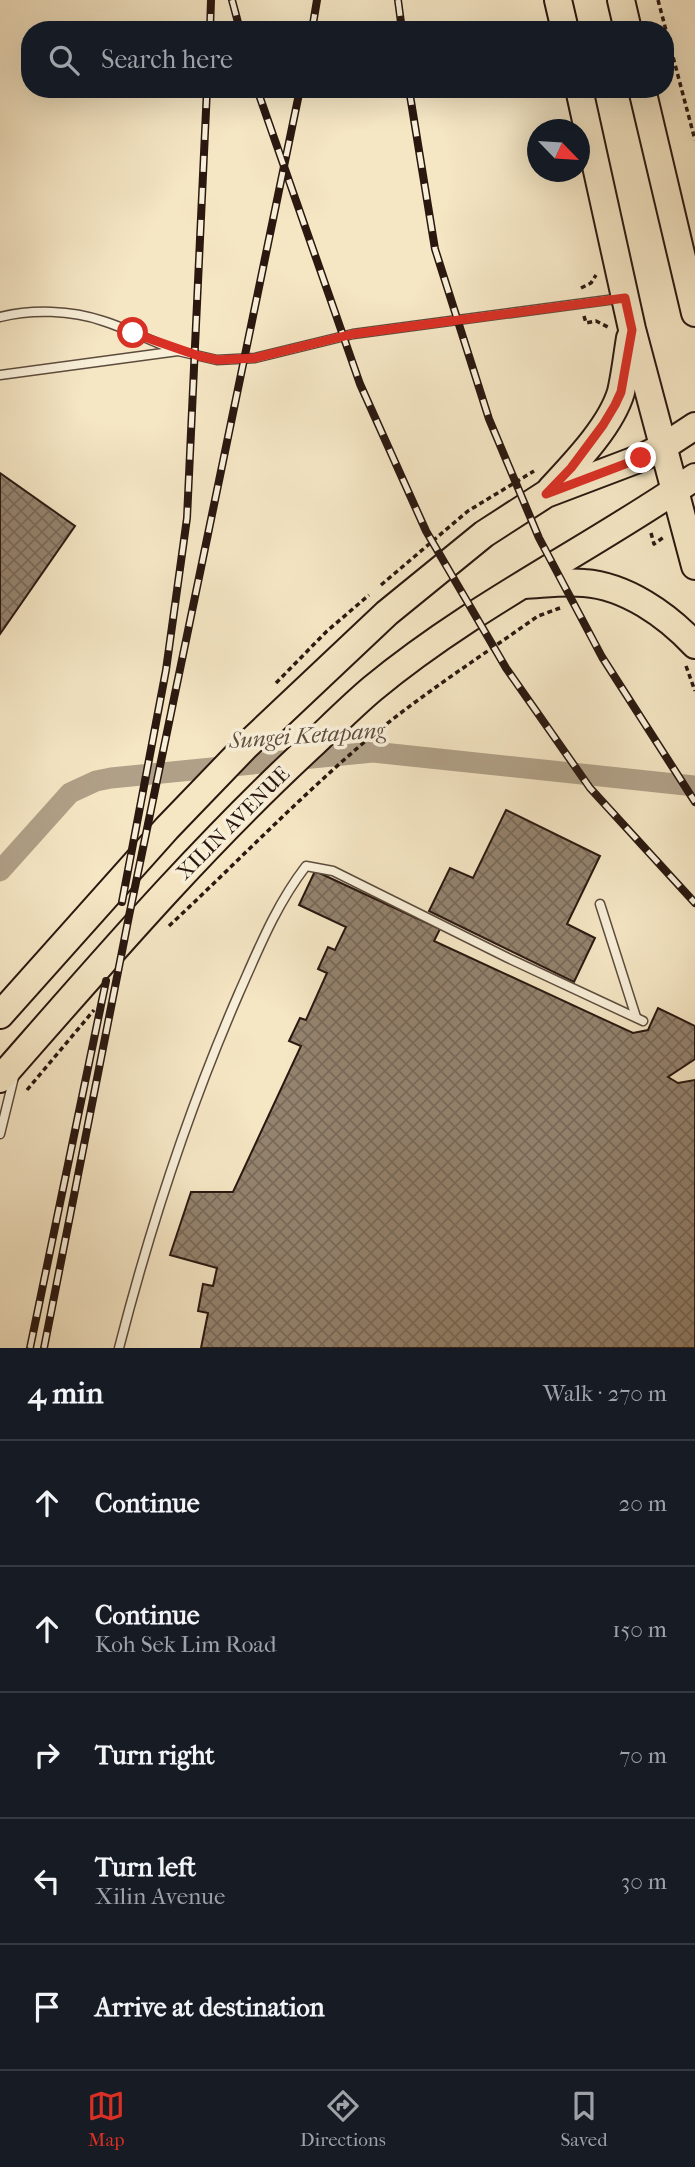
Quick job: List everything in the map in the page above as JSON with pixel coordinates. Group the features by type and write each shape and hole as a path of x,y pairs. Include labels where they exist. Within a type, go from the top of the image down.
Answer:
{"main road":[{"path":"558,0 563,21"},
{"path":"621,0 626,21"},
{"path":"581,98 632,330 663,447 685,484 695,566"},
{"path":"644,98 664,187 689,265 695,313"},
{"path":"546,494 571,468 615,405 621,392 632,330"},
{"name":"XILIN AVENUE","path":"0,1015 167,828 246,746 387,613 484,534 546,494 663,447 695,426"},
{"name":"XILIN AVENUE","path":"0,1079 182,874 259,793 372,689 519,585 645,512 685,484"},
{"path":"519,585 584,583 618,590 655,611 682,631 689,650"}],"lane":[{"path":"0,317 18,312 61,312 101,320 177,351 218,360 255,358 353,334 625,298"},
{"path":"0,375 177,351"},
{"path":"119,1348 170,1174 215,1047 275,911 306,866 333,871 508,958 640,1019 600,904"},
{"path":"0,1134 19,1057"}],"path":[{"path":"658,0 664,21"},
{"path":"674,61 695,140"},
{"path":"162,933 281,817 354,750 395,717 538,616 570,606"},
{"path":"689,650 695,691"},
{"path":"5,1115 101,1002"}],"building":[{"path":"0,473 75,526 0,634"},
{"path":"506,810 600,856 567,924 595,938 574,982 429,911 450,868 473,878"},
{"path":"315,871 440,929 434,941 633,1033 648,1030 658,1008 695,1026 695,1059 668,1077 678,1083 695,1080 695,1348 201,1348 208,1313 198,1311 203,1284 213,1286 217,1268 170,1255 191,1192 233,1192 301,1046 289,1041 300,1018 306,1020 327,973 318,969 328,947 335,950 346,927 299,905"}],"waterway":[{"name":"Sungei Ketapang","path":"0,871 70,793 96,781 111,778 373,752 695,786"}],"railway":[{"path":"210,21 211,0"},
{"path":"232,0 238,21"},
{"path":"314,21 317,0"},
{"path":"398,0 401,21"},
{"path":"122,902 166,670 187,518 207,98"},
{"path":"260,98 360,384 426,531 506,668 590,788 695,903"},
{"path":"44,1348 129,916 298,98"},
{"path":"410,98 435,249 489,419 539,538 602,657 695,802"},
{"path":"30,1348 106,981"}],"route":[{"path":"133,333 177,351 218,360 255,358 353,334 625,298 632,330 621,392 603,425 571,468 546,494 641,458"}]}
